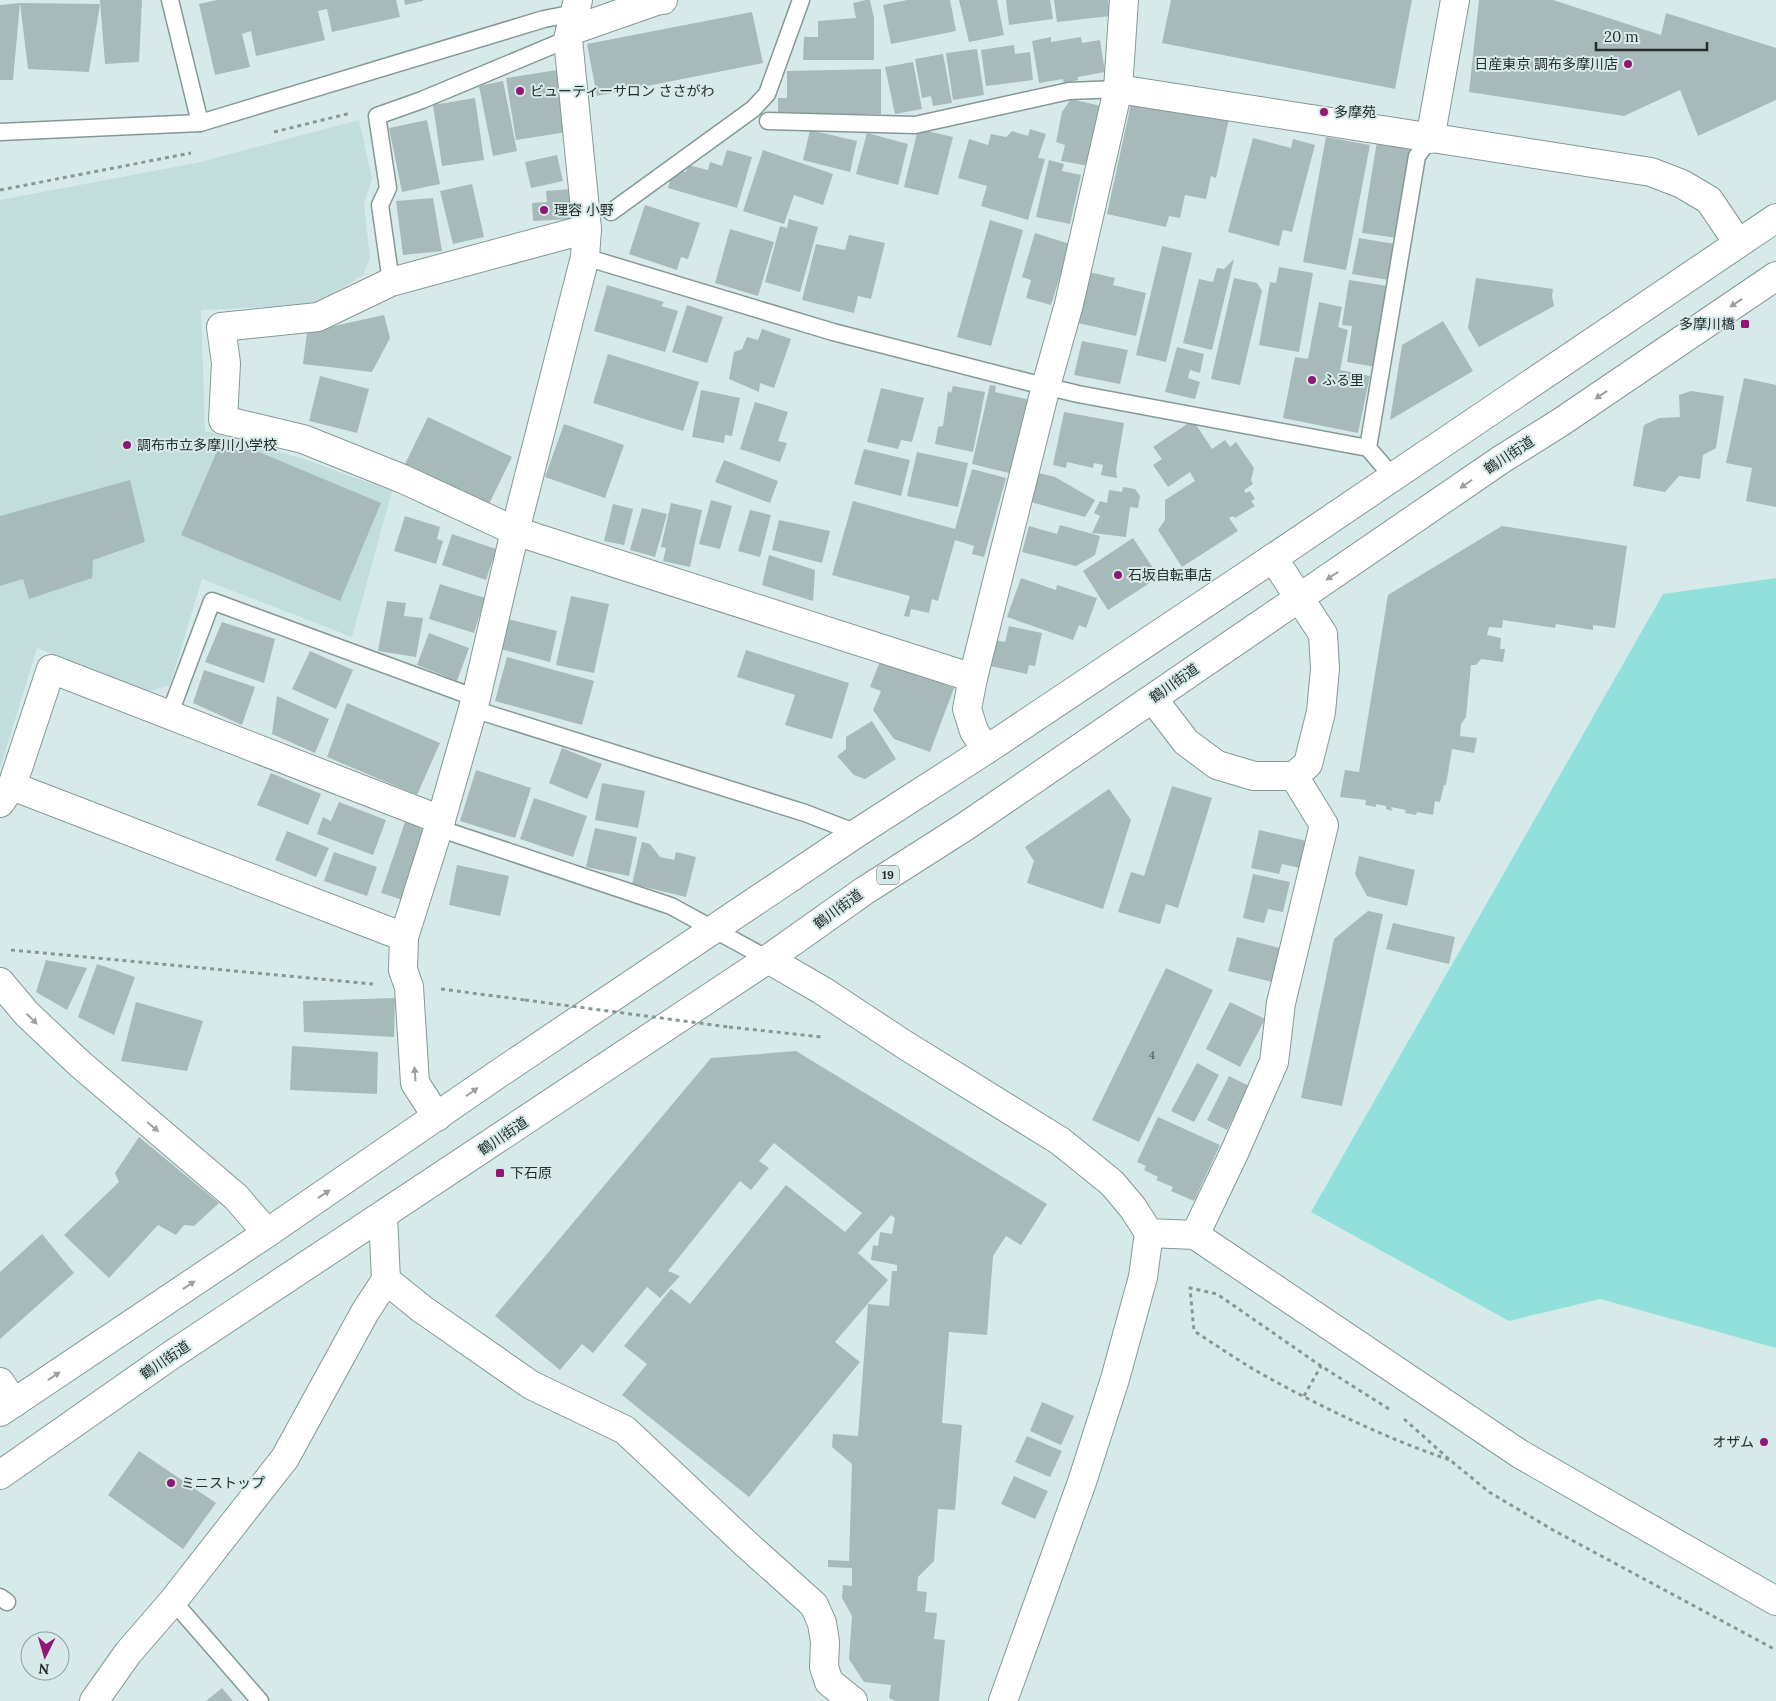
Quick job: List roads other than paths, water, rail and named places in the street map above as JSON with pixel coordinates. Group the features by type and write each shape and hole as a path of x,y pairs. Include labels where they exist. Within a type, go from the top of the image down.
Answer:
{"street":[{"path":"437,1116 415,1083 409,986 403,970 404,937 440,824 474,703 584,257 588,229 573,21 659,0"},
{"path":"986,750 974,731 967,709 973,678 1046,386 1069,304 1118,89 1124,0"},
{"path":"1430,139 1455,0"},
{"path":"1118,89 1651,172 1682,184 1709,200 1738,243"},
{"path":"5,1399 267,1233 506,1068 1273,558 1776,218"},
{"path":"588,229 391,282 318,317 221,327 226,363 223,420 304,438 403,479 515,531 973,678"},
{"name":"鶴川街道","path":"0,1475 170,1356 768,959 864,891 966,826 1494,464 1561,422 1776,276"},
{"path":"1153,699 1186,742 1217,765 1254,776 1294,776 1308,764 1321,712 1325,668 1323,634 1273,558"},
{"path":"404,937 6,795 51,668 170,714 440,824"},
{"path":"1195,1235 1274,1062 1281,1003 1324,825 1294,776"},
{"path":"768,959 823,991 905,1045 1060,1141 1112,1183 1133,1208 1149,1233 1143,1277 1115,1379 1082,1482 1003,1701"},
{"path":"0,982 27,1014 80,1064 236,1197 267,1233"},
{"path":"94,1701 128,1653 173,1601 285,1458 365,1312 386,1280 383,1216"},
{"path":"1149,1233 1195,1235 1520,1454 1776,1601"},
{"path":"386,1280 422,1309 531,1385 625,1430 745,1543 814,1604 822,1623 825,1642 824,1667 829,1682 853,1701"}],"lane":[{"path":"170,0 200,123"},
{"path":"611,212 754,109 767,94 801,0"},
{"path":"0,132 200,123 544,19 573,21"},
{"path":"391,282 380,205 388,188 377,116 422,100 573,21"},
{"path":"768,121 914,125 1069,91 1118,89"},
{"path":"1368,448 1417,156 1430,139"},
{"path":"584,257 832,332 1078,394 1368,448 1392,476"},
{"path":"170,714 212,601 474,703 805,813 857,833"},
{"path":"440,824 671,906 768,959"},
{"path":"173,1601 260,1701"}],"place":[{"name":"日産東京 調布多摩川店","path":"1628,64"},
{"name":"ビューティーサロン ささがわ","path":"520,91"},
{"name":"多摩苑","path":"1324,112"},
{"name":"理容 小野","path":"544,210"},
{"name":"多摩川橋","path":"1745,324"},
{"name":"ふる里","path":"1312,380"},
{"name":"調布市立多摩川小学校","path":"127,445"},
{"name":"石坂自転車店","path":"1118,575"},
{"name":"下石原","path":"500,1173"},
{"name":"オザム","path":"1764,1442"},
{"name":"ミニストップ","path":"171,1483"}]}
